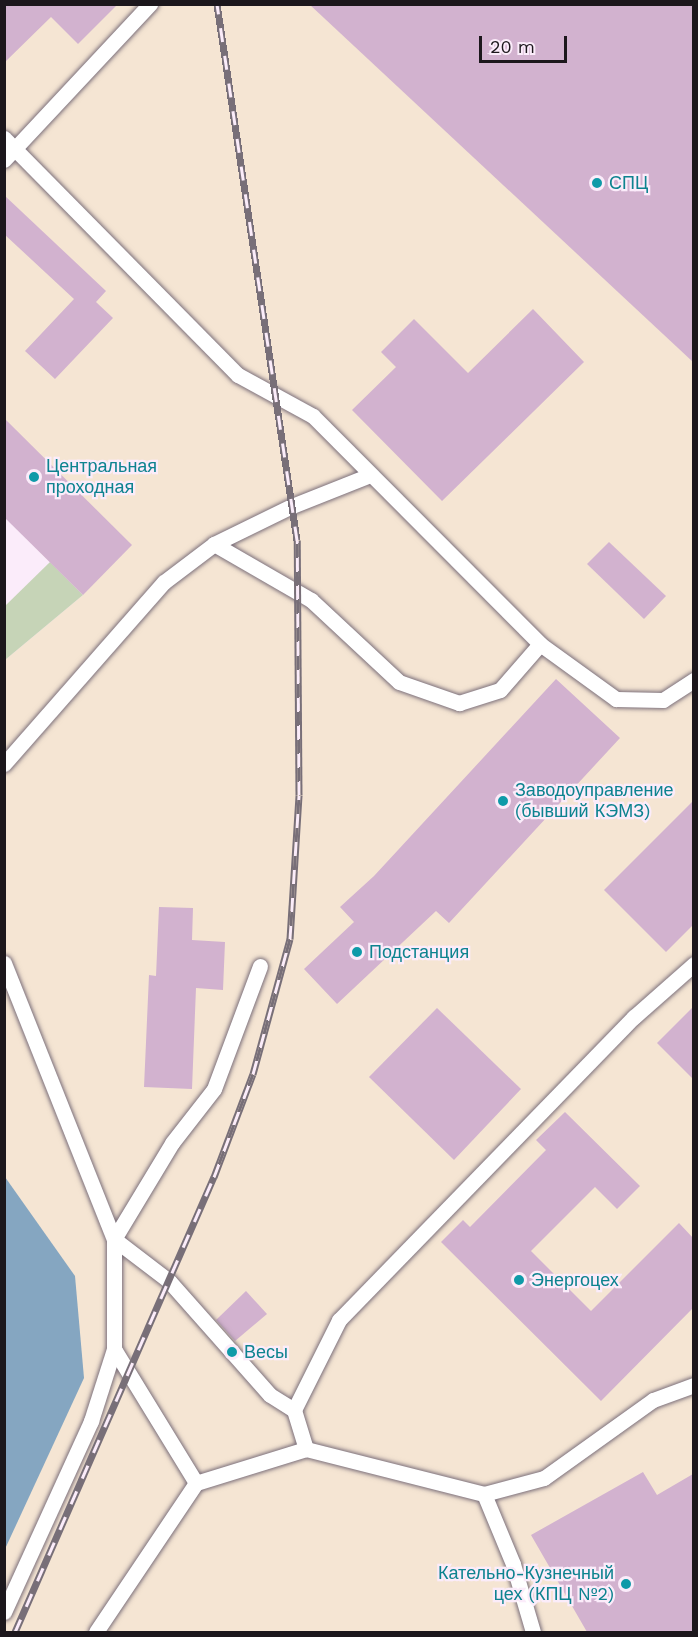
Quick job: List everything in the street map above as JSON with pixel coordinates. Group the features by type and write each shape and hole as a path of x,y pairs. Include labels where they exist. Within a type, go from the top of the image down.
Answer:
{"lane":[{"path":"4,160 150,4"},
{"path":"4,138 238,375 313,416 370,476 540,644 616,699 663,700 693,680"},
{"path":"4,764 164,582 214,544 292,506 370,476"},
{"path":"214,544 311,600 399,682 459,704 500,690 540,644"},
{"path":"4,963 114,1239 114,1349 91,1420 4,1612"},
{"path":"294,1410 339,1320 634,1017 693,964"},
{"path":"114,1239 172,1143 214,1089 260,966"},
{"path":"114,1239 168,1281 270,1395 294,1410 306,1449"},
{"path":"114,1349 196,1484"},
{"path":"96,1632 196,1484 306,1449 484,1494 544,1478 654,1400 693,1385"},
{"path":"484,1494 513,1564 533,1632"}],"shaded area":[{"path":"5,5 693,5 693,1632 5,1632 5,660 83,595 5,517"}],"green space":[{"path":"50,562 83,595 5,660 5,606"}],"water":[{"path":"5,1177 75,1276 84,1378 5,1549"}],"building":[{"path":"4,4 118,4 78,44 51,17 4,63"},
{"name":"СПЦ","path":"309,4 693,4 693,362"},
{"path":"4,195 106,291 96,302 113,318 55,379 25,351 74,299 4,234"},
{"path":"533,309 584,362 442,501 352,410 396,367 381,352 414,319 468,373"},
{"name":"Центральная проходная","path":"4,418 132,545 83,595 4,517"},
{"path":"609,542 666,596 644,619 587,564"},
{"name":"Заводоуправление (бывший КЭМЗ)","path":"556,679 620,738 449,923 436,911 337,1004 304,969 354,922 340,907 374,876"},
{"path":"693,801 693,925 666,952 604,890"},
{"path":"159,907 193,908 192,940 225,942 223,990 196,988 192,1089 144,1087 149,975 156,976"},
{"path":"693,1007 693,1079 657,1043"},
{"path":"437,1008 521,1089 454,1160 369,1077"},
{"name":"Энергоцех","path":"565,1112 640,1186 617,1209 595,1187 531,1251 591,1311 679,1223 693,1238 693,1308 601,1401 441,1242 463,1220 470,1227 546,1150 536,1140"},
{"path":"246,1291 267,1314 235,1341 216,1320"},
{"name":"Кательно-Кузнечный цех (КПЦ №2)","path":"643,1472 657,1495 693,1474 693,1632 587,1632 531,1535"}],"railway":[{"path":"15,1632 214,1177 253,1074 290,939 299,795 297,540 217,4"}],"place":[{"name":"СПЦ","path":"597,183"},
{"name":"Центральная проходная","path":"34,477"},
{"name":"Заводоуправление (бывший КЭМЗ)","path":"503,801"},
{"name":"Подстанция","path":"357,952"},
{"name":"Энергоцех","path":"519,1280"},
{"name":"Весы","path":"232,1352"},
{"name":"Кательно-Кузнечный цех (КПЦ №2)","path":"626,1584"}]}
